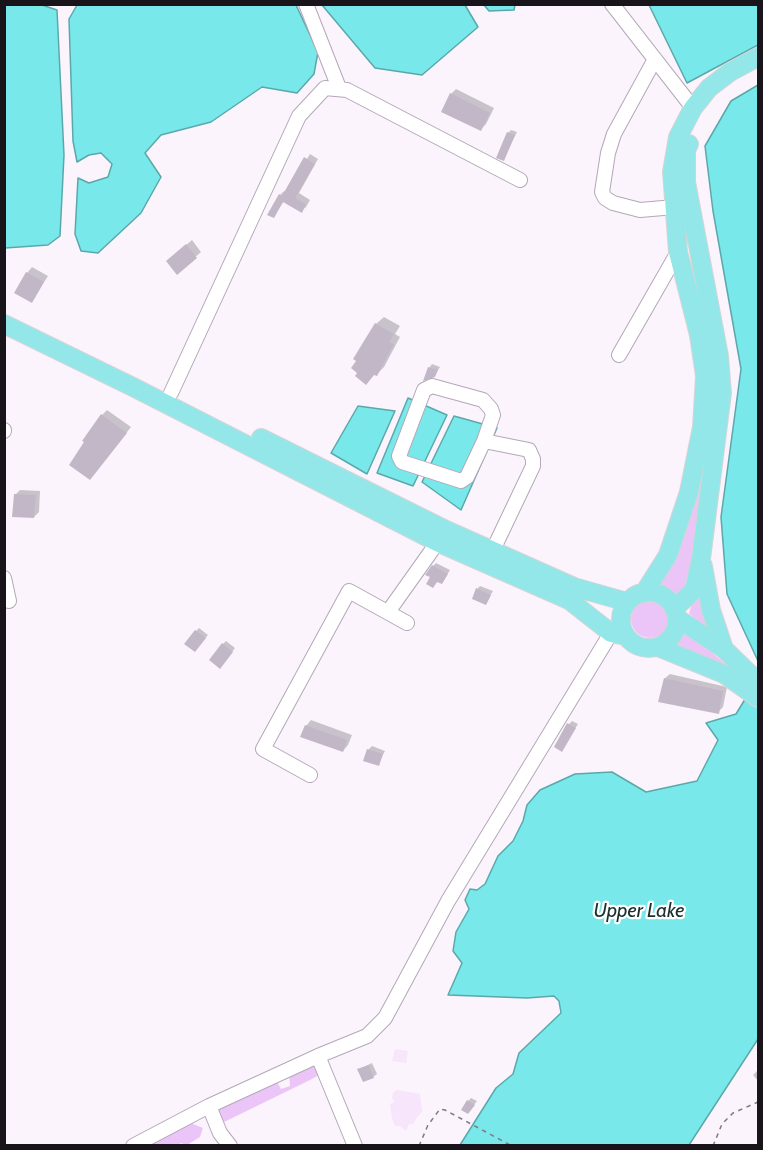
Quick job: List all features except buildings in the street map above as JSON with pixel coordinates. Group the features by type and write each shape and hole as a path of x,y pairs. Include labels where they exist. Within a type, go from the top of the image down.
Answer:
{"main road":[{"path":"644,593 668,555 689,492 702,427 705,376 699,335 678,252 672,172 678,137 693,108 709,88 730,72 759,57"},
{"path":"658,647 672,635 675,613 693,590 702,560 722,393 719,356 686,182 686,150 695,129 720,95 738,81 759,71"},
{"path":"4,316 44,337 171,393 442,536 493,550 574,587 627,602"},
{"path":"4,324 569,600 640,647 658,647 755,687"},
{"path":"702,560 711,610 724,649"},
{"path":"618,634 627,602 644,593 662,596 669,601 675,613 724,649 755,687"}],"street":[{"path":"306,4 339,88"},
{"path":"612,4 693,108"},
{"path":"655,59 614,134 608,153 602,189 605,198 613,203 640,210 675,207"},
{"path":"171,393 299,116 325,88 339,88 520,180"},
{"path":"619,356 678,252"},
{"path":"432,386 483,400 493,415 484,441 467,477 462,481 402,462 399,456 424,390 432,386"},
{"path":"484,441 529,450 533,459 533,466 493,550"},
{"path":"388,612 442,536"},
{"path":"4,578 9,602"},
{"path":"310,775 264,750 349,591 407,622"},
{"path":"133,1146 209,1106 367,1036 385,1018 460,881 618,634"},
{"path":"318,1056 355,1146"},
{"path":"209,1106 220,1134 230,1146"}],"path":[{"path":"713,1146 722,1124 733,1113 759,1102"},
{"path":"419,1146 428,1125 440,1109 512,1146"}],"shaded area":[{"path":"716,387 691,565 679,604 657,587"},
{"path":"698,584 709,634 689,613"},
{"path":"650,600 664,605 669,619 664,633 650,638 636,633 631,619 636,605"},
{"path":"683,626 701,643 744,680 671,646"},
{"path":"395,1049 408,1051 406,1063 392,1061"},
{"path":"311,1063 318,1066 319,1075 222,1123 218,1120 219,1110 223,1104 275,1078 281,1089 290,1086 289,1071"},
{"path":"397,1090 420,1094 422,1112 413,1124 409,1124 406,1131 400,1126 395,1126 392,1118 390,1104 395,1102 392,1098 393,1093"},
{"path":"190,1119 193,1124 203,1128 200,1137 187,1145 180,1143 180,1145 138,1146"}],"water":[{"path":"5,4 42,5 57,10 64,155 60,236 48,245 5,248"},
{"path":"77,5 296,5 318,52 314,74 297,93 262,87 211,122 161,135 145,153 161,177 141,213 98,253 81,251 75,234 78,178 89,183 108,177 112,164 101,153 89,155 77,162 73,141 69,19"},
{"path":"322,5 465,5 478,27 422,75 375,68"},
{"path":"484,5 515,5 514,10 489,11"},
{"path":"649,5 758,5 758,45 687,83"},
{"path":"758,85 758,661 727,594 721,517 741,369 713,211 705,146 731,101"},
{"path":"408,398 447,415 413,486 377,473"},
{"path":"358,406 395,411 367,474 331,453"},
{"path":"454,416 497,428 461,510 422,482"},
{"name":"Upper Lake","path":"758,678 758,1039 689,1145 460,1145 496,1088 513,1074 519,1053 561,1013 559,1001 554,996 527,998 448,995 462,963 453,951 456,932 469,909 465,900 470,889 477,890 485,884 498,856 513,841 523,821 527,805 540,790 575,774 612,772 646,792 697,781 718,740 706,723 736,714"}]}
